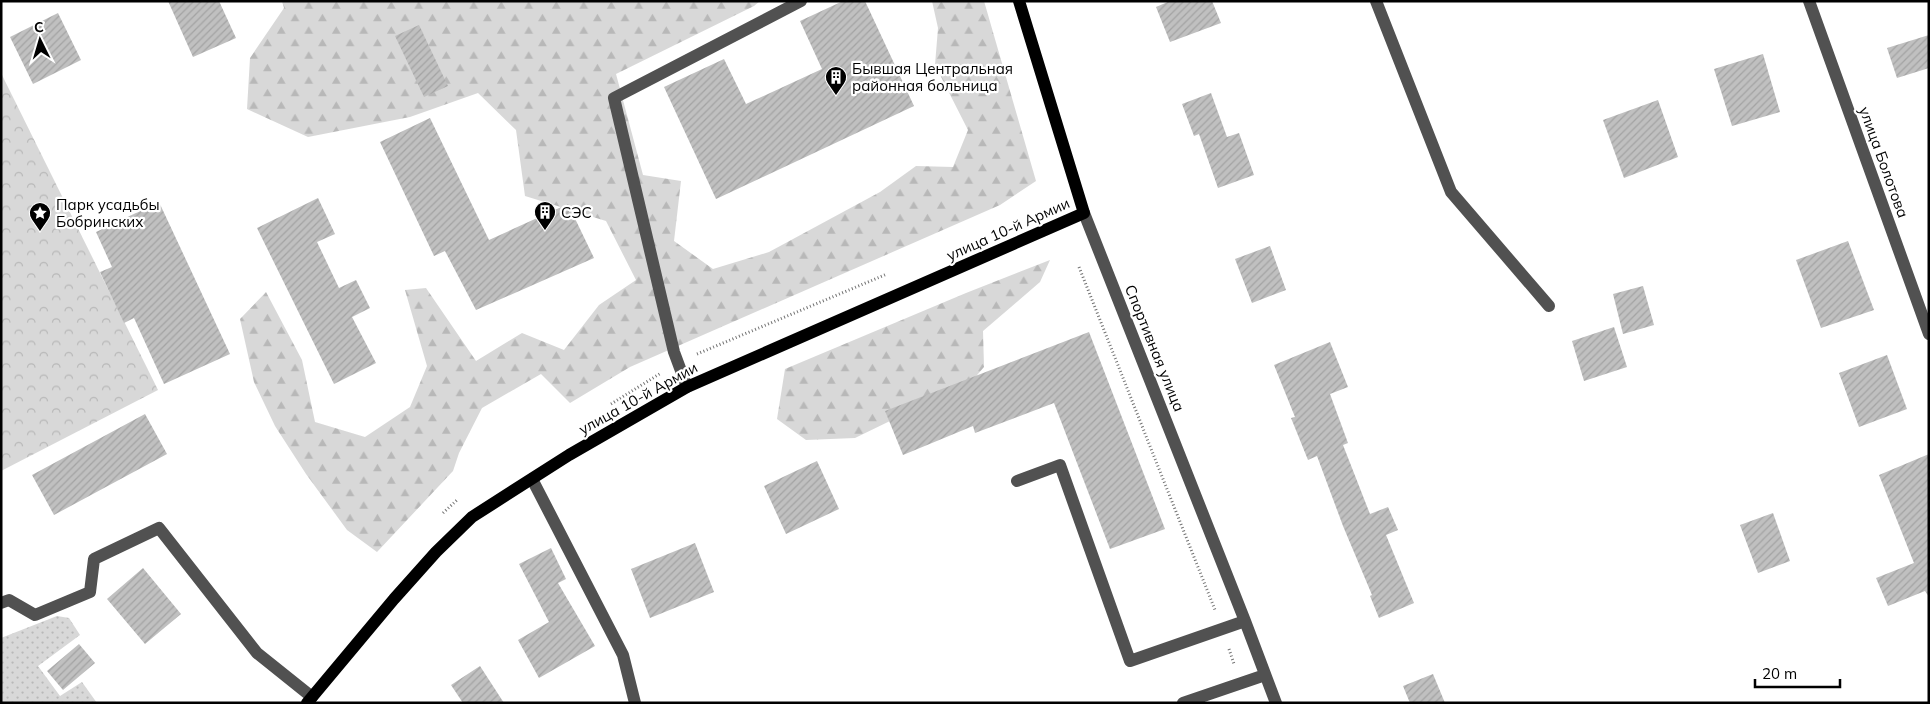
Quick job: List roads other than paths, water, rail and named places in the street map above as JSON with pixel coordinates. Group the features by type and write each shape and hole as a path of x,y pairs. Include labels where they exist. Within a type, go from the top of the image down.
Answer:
{"main road":[{"name":"Спортивная улица","path":"1018,1 1084,213"},
{"name":"улица 10-й Армии","path":"310,700 394,599 436,552 472,517 569,455 687,387 1084,213"}],"street":[{"path":"687,387 674,352 614,98 801,1"},
{"path":"1376,1 1452,192 1549,306"},
{"name":"улица Болотова","path":"1809,1 1929,334"},
{"name":"Спортивная улица","path":"1084,213 1276,703"},
{"path":"1017,481 1060,465 1130,661 1245,621"},
{"path":"532,479 623,654 635,703"},
{"path":"1,603 9,600 35,615 90,592 94,559 159,528 257,654 310,700"},
{"path":"1183,703 1265,675"}],"place":[{"name":"Бывшая Центральная районная больница","path":"836,96"},
{"name":"СЭС","path":"545,231"},
{"name":"Парк усадьбы Бобринских","path":"40,232"}]}
